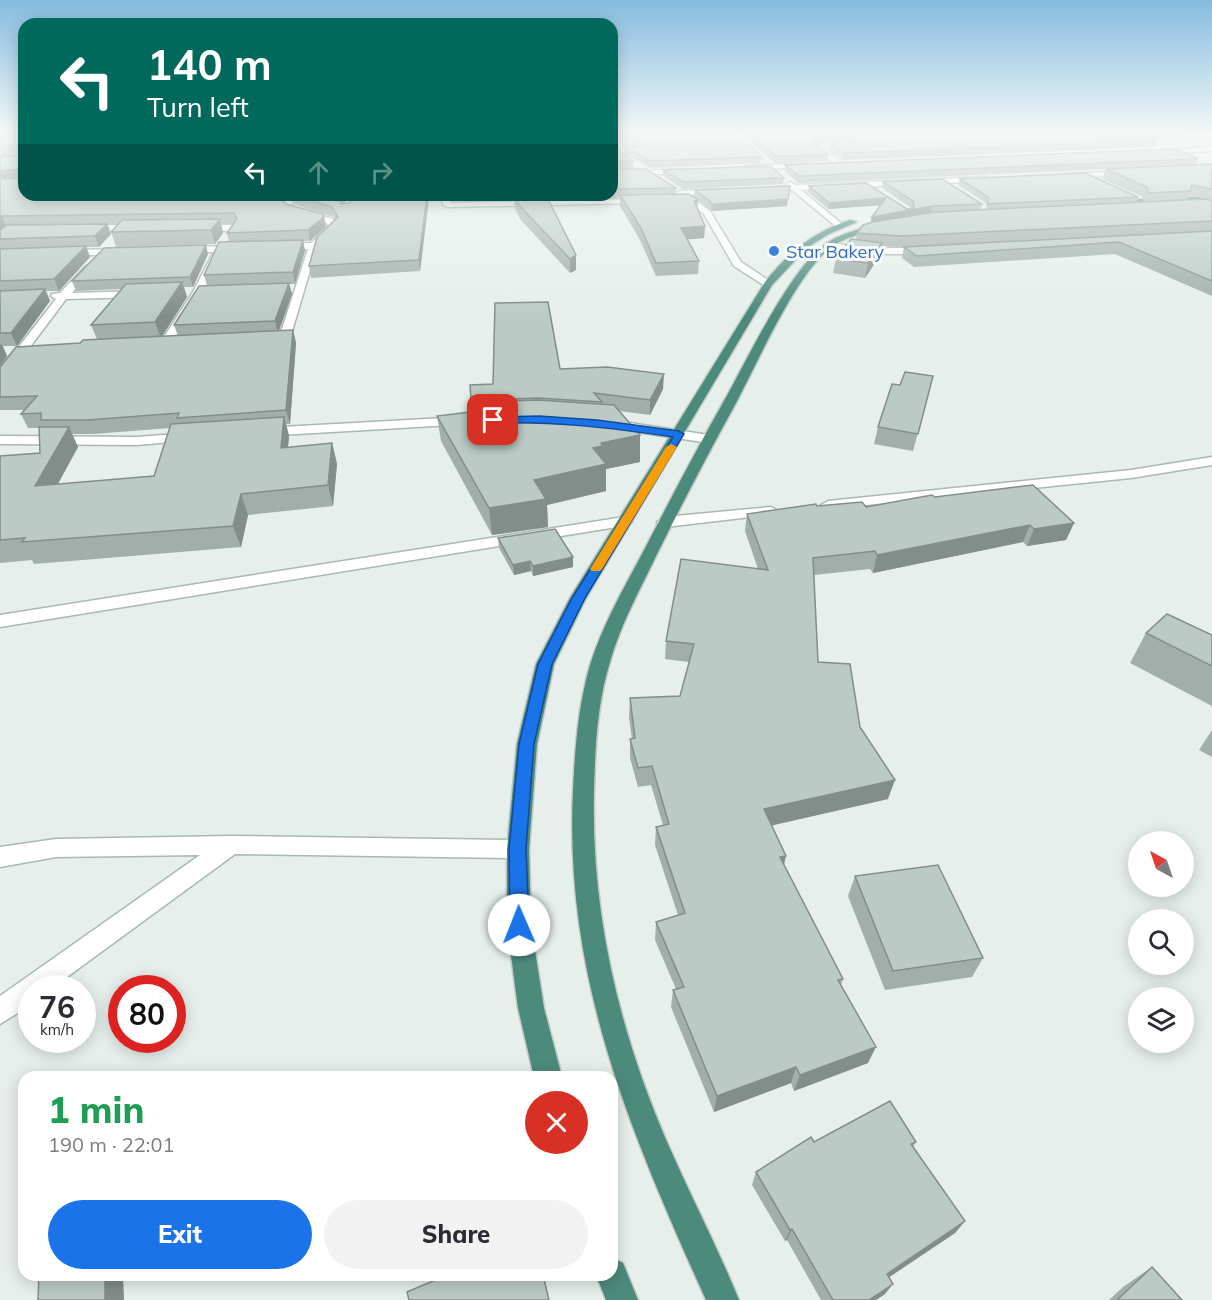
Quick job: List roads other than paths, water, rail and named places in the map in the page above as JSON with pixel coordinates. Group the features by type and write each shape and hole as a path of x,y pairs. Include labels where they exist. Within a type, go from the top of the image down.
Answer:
{"highway":[{"path":"1139,201 1206,204 1097,206 1139,201"},
{"path":"547,1071 531,1008 519,925 518,849 527,744 545,664 578,598 768,284 794,251 808,241 839,226 895,219 846,236 829,245 816,256 807,269 709,439 620,613 600,665 587,728 583,808 586,895 603,993 632,1088 686,1220 723,1300"},
{"path":"734,342 762,346"},
{"path":"615,1281 622,1300"}],"street":[{"path":"680,195 707,213 737,264 768,284"},
{"path":"802,195 839,226"},
{"path":"1126,195 1139,201"},
{"path":"618,200 654,201"},
{"path":"260,339 284,338 296,289 313,246 334,229 330,221 292,210 288,206 288,201"},
{"path":"447,201 447,205 528,201"},
{"path":"190,229 234,228 218,249 198,292 161,343 190,342"},
{"path":"829,245 861,251 933,251"},
{"path":"266,247 313,246"},
{"path":"55,349 15,354 107,248"},
{"path":"57,254 107,248 138,251"},
{"path":"172,250 254,248"},
{"path":"42,297 153,293"},
{"path":"254,433 481,420"},
{"path":"594,423 709,439"},
{"path":"0,440 137,441 207,436"},
{"path":"808,507 1131,474 1212,460"},
{"path":"665,522 785,510"},
{"path":"0,621 624,522"},
{"path":"51,975 231,845"},
{"path":"0,857 56,848 231,845 518,849"},
{"path":"0,1011 18,999"}],"place":[{"name":"Star Bakery","path":"774,251"}]}
